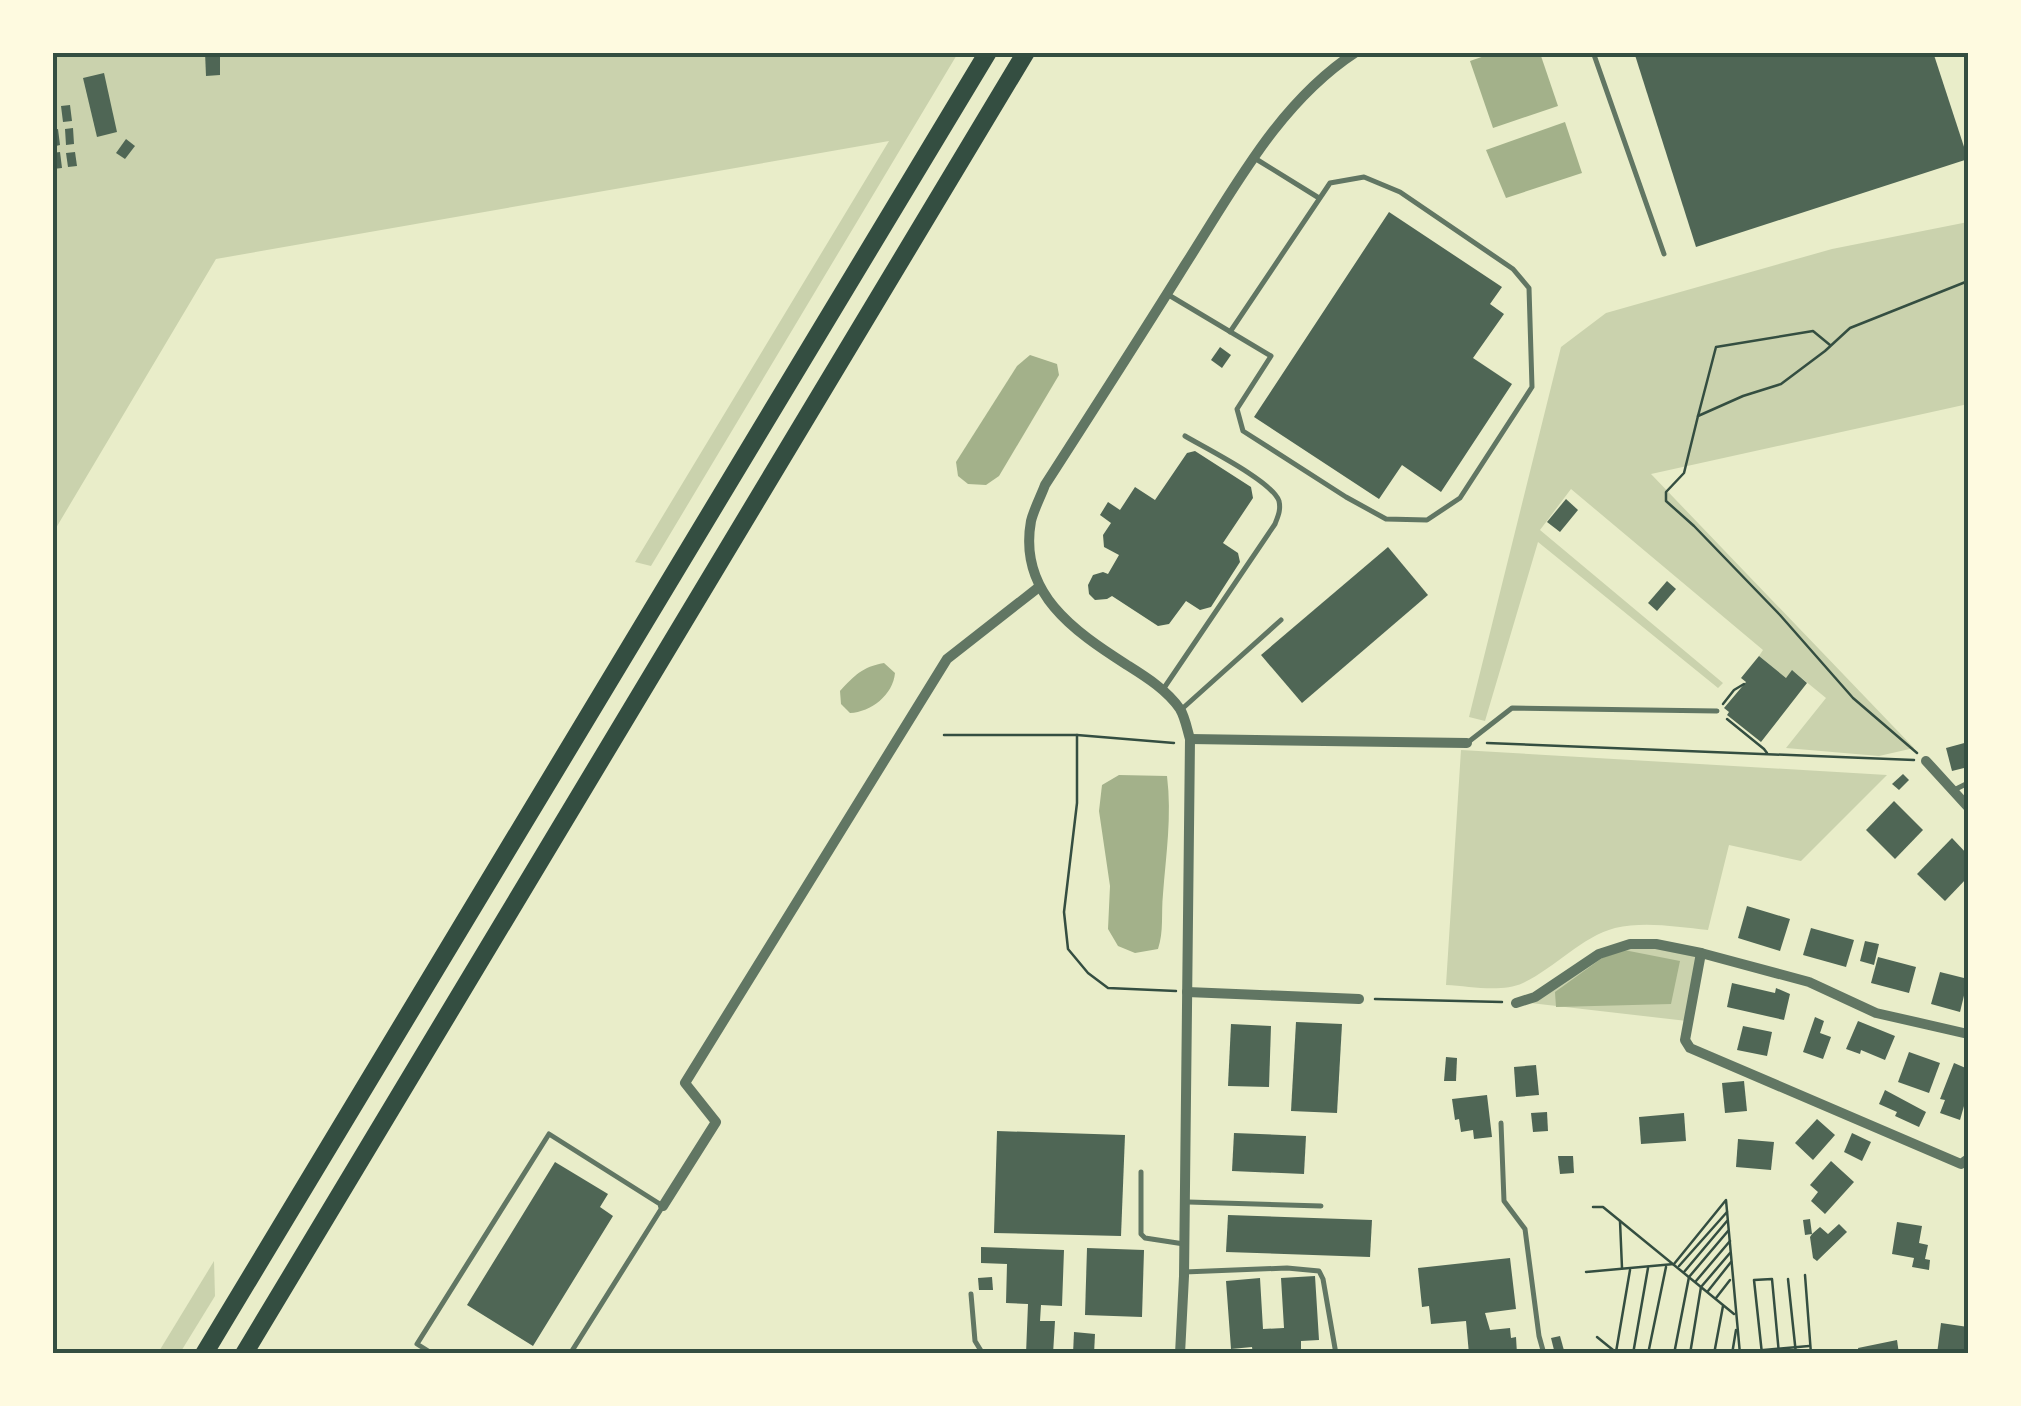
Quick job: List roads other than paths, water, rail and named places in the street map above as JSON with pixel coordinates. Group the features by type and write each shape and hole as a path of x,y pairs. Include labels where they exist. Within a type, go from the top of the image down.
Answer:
{"highway":[{"path":"204,1354 988,52"},
{"path":"244,1354 1026,52"}],"street":[{"path":"1180,1354 1190,738 1180,710 1155,684 1084,638 1059,615 1039,586 1030,552 1032,520 1045,485 1254,158 1299,101 1356,52"},
{"path":"663,1206 716,1122 686,1083 947,659 1039,586"},
{"path":"1190,738 1466,743"},
{"path":"1926,761 1968,807"},
{"path":"1516,1003 1535,997 1599,954 1630,944 1656,944 1809,982 1876,1013 1968,1034"},
{"path":"1701,953 1684,1040 1690,1048 1961,1164 1968,1159"},
{"path":"1187,992 1359,999"}],"lane":[{"path":"1593,52 1664,254"},
{"path":"1254,158 1320,198"},
{"path":"1167,294 1230,332 1272,356 1237,409 1243,432 1386,518 1426,520 1460,498 1532,387 1529,288 1513,269 1400,192 1364,176 1330,183 1230,332"},
{"path":"1162,691 1280,511 1278,500 1264,483 1185,436"},
{"path":"1180,710 1281,620"},
{"path":"1466,743 1512,708 1717,711"},
{"path":"1953,791 1968,782"},
{"path":"1501,1123 1504,1201 1525,1229 1544,1354"},
{"path":"433,1354 418,1344 549,1134 663,1206 570,1354"},
{"path":"1141,1172 1141,1234 1184,1244"},
{"path":"1185,1202 1322,1206"},
{"path":"1184,1272 1287,1268 1319,1271 1336,1354"},
{"path":"971,1294 976,1341 982,1354"}]}
